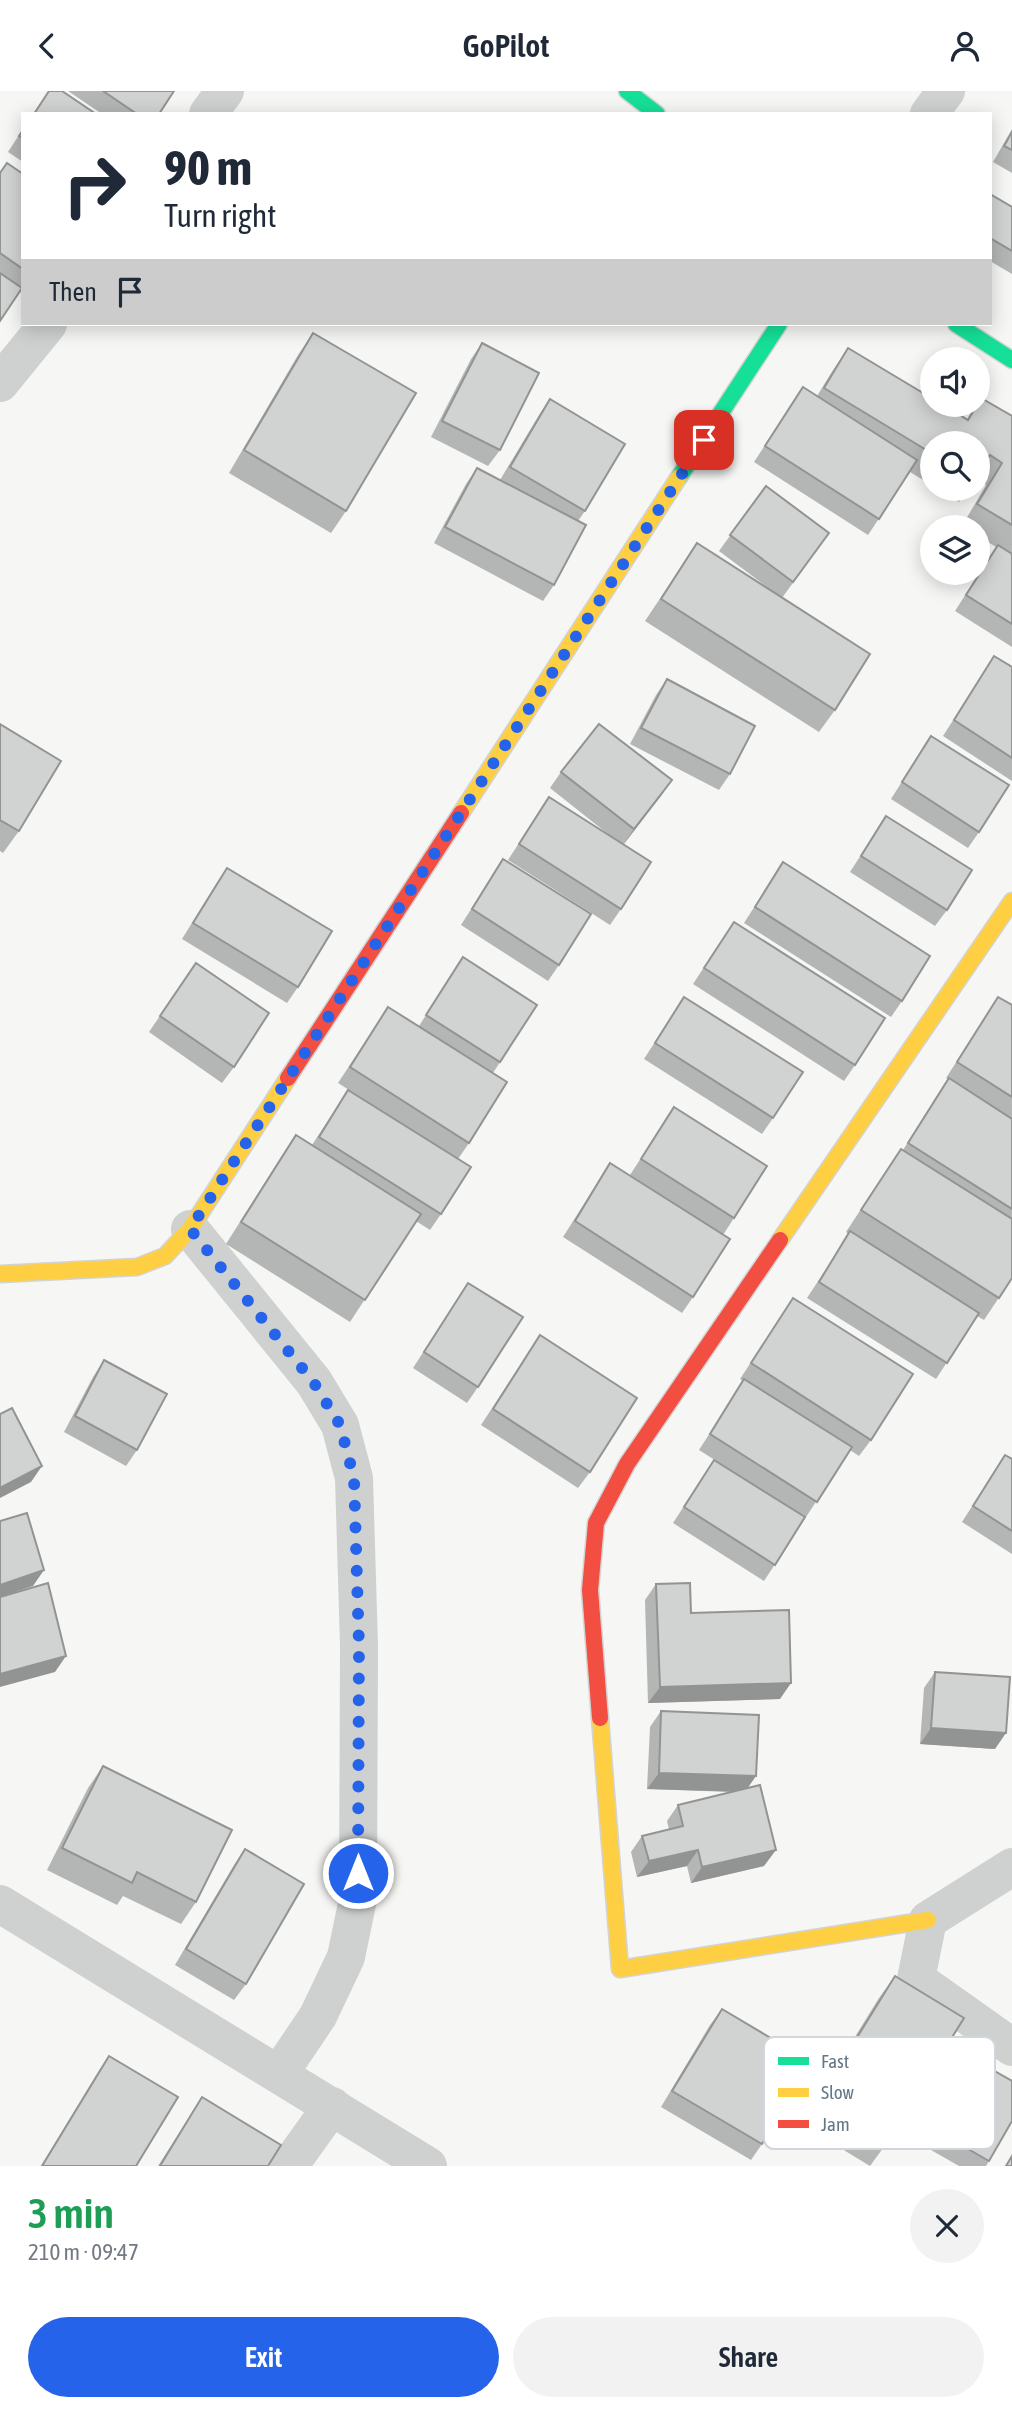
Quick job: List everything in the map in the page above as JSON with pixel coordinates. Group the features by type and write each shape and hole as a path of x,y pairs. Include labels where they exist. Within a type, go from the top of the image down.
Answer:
{"street":[{"path":"209,112 225,91"},
{"path":"627,91 654,112"},
{"path":"930,112 946,91"},
{"path":"0,383 46,326"},
{"path":"0,1274 137,1267 165,1256 190,1229 778,326"},
{"path":"959,326 1012,360"},
{"path":"1012,901 627,1464 596,1523 590,1590 620,1969 928,1920 1012,1867"},
{"path":"190,1229 314,1383 340,1425 354,1478 359,1646 358,1899 346,1957 318,2016 279,2074"},
{"path":"0,1903 428,2166"},
{"path":"928,1920 916,1979 1012,2047"},
{"path":"289,2166 332,2106"}],"building":[{"path":"49,91 62,91 93,112 35,112"},
{"path":"103,91 174,91 160,112 134,112"},
{"path":"1012,132 1012,150 1004,146"},
{"path":"7,163 21,173 21,268 0,253 0,173"},
{"path":"992,195 1012,207 1012,251 992,239"},
{"path":"0,273 21,290 0,321"},
{"path":"313,333 416,393 346,511 244,450"},
{"path":"482,343 539,373 500,450 442,421"},
{"path":"848,348 920,391 920,417 963,417 968,420 970,417 990,417 990,403 1012,416 1012,525 977,504 979,501 990,501 990,483 1002,463 990,455 990,431 920,431 920,446 824,388"},
{"path":"803,387 917,460 879,519 765,446"},
{"path":"550,399 625,444 585,511 510,467"},
{"path":"477,468 586,525 554,585 445,527"},
{"path":"766,486 829,533 793,582 730,535"},
{"path":"697,543 870,654 835,710 661,599"},
{"path":"998,545 1012,554 1012,624 966,595 972,585 990,585 990,558"},
{"path":"994,656 1012,667 1012,758 954,720"},
{"path":"667,679 755,726 730,774 641,728"},
{"path":"0,724 61,761 19,831 0,820"},
{"path":"599,724 672,780 634,829 561,772"},
{"path":"931,736 1009,785 979,832 902,782"},
{"path":"549,797 651,862 621,909 519,844"},
{"path":"886,816 972,870 947,910 861,856"},
{"path":"503,859 591,914 559,965 472,909"},
{"path":"783,862 930,956 902,1001 755,907"},
{"path":"227,868 332,931 298,987 193,923"},
{"path":"734,922 885,1018 855,1065 704,968"},
{"path":"463,957 537,1005 500,1062 426,1015"},
{"path":"196,963 269,1013 234,1067 160,1016"},
{"path":"684,997 803,1072 773,1118 655,1043"},
{"path":"998,997 1012,1005 1012,1097 957,1062"},
{"path":"388,1007 507,1082 469,1143 350,1067"},
{"path":"949,1078 1012,1119 1012,1209 908,1143"},
{"path":"348,1090 471,1167 441,1214 319,1137"},
{"path":"674,1107 767,1166 734,1218 641,1159"},
{"path":"296,1135 421,1214 365,1300 241,1222"},
{"path":"901,1149 1012,1219 1012,1278 999,1298 861,1210"},
{"path":"610,1163 730,1239 693,1297 575,1221"},
{"path":"850,1231 979,1313 947,1363 819,1282"},
{"path":"468,1283 523,1317 478,1387 424,1352"},
{"path":"793,1298 913,1374 871,1440 751,1363"},
{"path":"540,1335 637,1398 590,1472 493,1409"},
{"path":"104,1360 167,1394 137,1450 75,1416"},
{"path":"744,1379 852,1447 817,1502 710,1434"},
{"path":"12,1408 42,1466 0,1488 0,1414"},
{"path":"1005,1455 1012,1459 1012,1531 973,1506"},
{"path":"714,1460 805,1517 775,1565 684,1507"},
{"path":"27,1513 44,1570 0,1585 0,1521"},
{"path":"48,1583 66,1656 0,1674 0,1597"},
{"path":"690,1583 691,1613 789,1610 791,1683 660,1687 656,1584"},
{"path":"935,1672 1010,1677 1006,1733 931,1728"},
{"path":"661,1711 759,1715 756,1776 659,1773"},
{"path":"103,1766 232,1830 196,1902 137,1872 132,1883 62,1848"},
{"path":"760,1785 776,1850 702,1867 698,1850 649,1861 642,1836 683,1826 678,1805"},
{"path":"245,1849 304,1884 246,1984 186,1949"},
{"path":"895,1976 964,2018 952,2037 857,2037"},
{"path":"722,2009 769,2037 764,2037 762,2144 672,2091"},
{"path":"109,2056 178,2097 136,2166 42,2166"},
{"path":"995,2071 1012,2081 1012,2121 989,2161 968,2149 995,2149"},
{"path":"202,2097 281,2145 268,2166 160,2166"}],"traffic: fast":[{"path":"627,91 654,112"},
{"path":"679,477 778,326"},
{"path":"959,326 1012,360"}],"traffic: slow":[{"path":"461,813 679,477"},
{"path":"780,1240 1012,901"},
{"path":"0,1274 137,1267 165,1256 190,1229 288,1078"},
{"path":"600,1718 620,1969 928,1920"}],"traffic: jam":[{"path":"288,1078 461,813"},
{"path":"600,1718 590,1590 596,1523 627,1464 780,1240"}],"route":[{"path":"358,1873 359,1646 354,1478 340,1425 314,1383 190,1229 704,440"}]}
